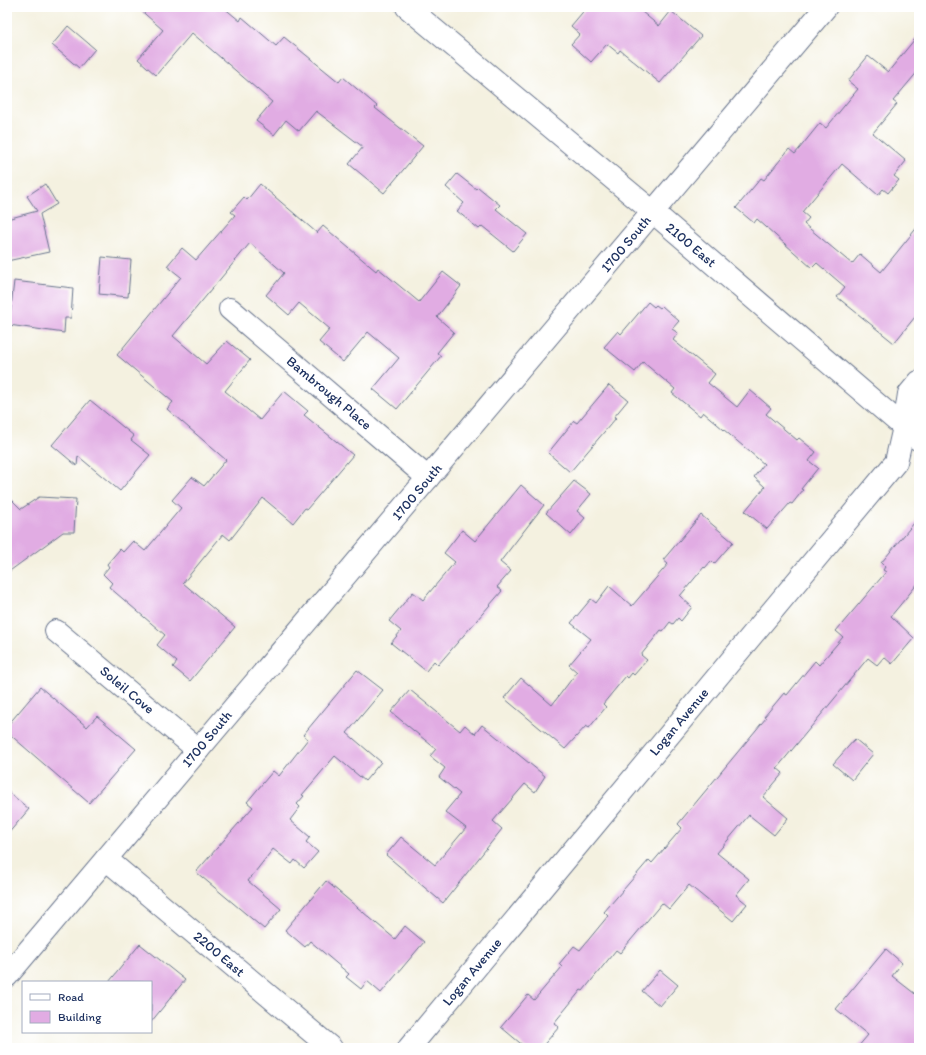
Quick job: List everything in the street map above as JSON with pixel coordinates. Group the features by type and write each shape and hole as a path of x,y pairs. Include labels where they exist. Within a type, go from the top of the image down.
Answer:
{"street":[{"name":"2100 East","path":"407,7 653,212 912,433"},
{"name":"1700 South","path":"7,976 826,7"},
{"name":"Bambrough Place","path":"230,309 428,478"},
{"name":"Logan Avenue","path":"409,1048 896,462 912,433 909,394 919,382"},
{"name":"Soleil Cove","path":"56,631 198,750"},
{"name":"2200 East","path":"106,859 331,1048"}],"building":[{"path":"137,7 223,7 240,21 242,17 276,46 284,37 339,82 343,77 377,106 375,108 423,146 384,193 349,164 363,147 316,111 299,131 286,120 274,135 256,121 272,102 192,33 156,75 138,59 163,30"},
{"path":"587,7 636,7 659,26 671,11 701,36 660,83 620,50 618,53 607,44 591,62 571,44 580,34 571,26"},
{"path":"68,26 95,49 79,68 52,45"},
{"path":"919,34 919,70 893,101 897,104 873,133 906,161 894,176 899,180 888,193 883,189 878,195 842,164 802,212 809,218 804,224 852,264 860,254 881,272 919,225 919,312 894,343 837,297 845,287 817,263 812,268 757,219 754,223 736,208 761,178 764,180 789,149 795,154 820,123 826,128 858,89 848,81 868,56 888,72"},
{"path":"457,174 476,189 478,187 500,205 496,209 527,234 513,251 482,226 479,229 457,211 464,203 446,187"},
{"path":"45,184 57,204 40,214 49,252 7,261 7,219 37,211 27,196"},
{"path":"260,184 317,233 323,226 376,271 378,268 419,302 443,272 461,286 437,317 454,332 437,353 441,356 397,409 373,389 399,358 368,332 343,362 319,342 330,329 299,303 289,315 266,295 284,273 250,243 173,336 206,364 227,341 250,360 225,391 260,420 284,391 308,411 304,415 353,455 307,509 305,508 293,523 263,498 230,540 223,534 183,583 235,627 190,681 173,667 177,662 157,645 165,635 109,587 112,583 103,574 109,567 107,564 120,549 123,552 133,541 145,551 181,508 172,500 192,477 204,486 226,460 167,409 173,402 117,355 181,277 167,266 182,248 196,260 235,215 231,212 244,197 247,200"},
{"path":"102,257 131,260 128,297 99,294"},
{"path":"14,281 73,288 71,318 65,318 64,333 9,325"},
{"path":"648,302 654,307 656,305 660,308 662,306 679,321 672,329 678,333 673,340 715,374 708,383 737,407 750,390 771,408 766,414 797,440 799,438 816,452 809,461 818,468 801,489 803,490 792,504 790,503 767,529 745,511 765,487 754,477 764,464 703,412 700,416 672,393 675,389 643,362 635,372 604,347 618,331 621,334"},
{"path":"609,385 628,400 614,417 616,418 570,472 548,453 574,421 577,423"},
{"path":"90,400 134,436 131,440 150,455 120,491 78,456 77,466 52,445"},
{"path":"574,481 591,494 577,511 585,518 571,535 546,513"},
{"path":"521,485 544,505 500,562 511,571 497,587 502,591 438,665 434,661 426,671 391,643 401,631 389,621 413,592 423,600 455,562 444,553 462,530 475,541"},
{"path":"7,495 21,509 39,497 76,499 74,532 63,532 7,573"},
{"path":"701,515 733,542 714,564 711,561 705,568 704,567 680,596 692,607 681,621 678,618 673,624 670,622 663,631 661,630 641,655 647,660 634,675 632,673 628,678 626,676 603,704 606,707 589,728 586,726 565,749 504,698 521,678 552,705 577,672 569,665 591,639 571,623 591,599 596,603 609,586 632,606 668,564 663,560"},
{"path":"919,517 919,582 891,616 914,638 892,664 884,657 877,665 868,658 777,768 783,773 763,797 788,818 774,835 749,815 717,853 749,879 736,895 747,904 733,921 689,885 669,909 662,903 620,953 616,950 583,991 581,990 554,1023 559,1027 541,1048 526,1048 501,1027 528,995 534,1000 562,967 559,964 574,946 580,950 608,916 604,912 649,860 652,863 682,828 678,824 766,718 764,717 784,693 787,695 815,661 819,665 843,637 836,631 886,572 883,570 885,567 881,563"},
{"path":"357,670 383,690 347,733 381,762 365,781 335,756 302,795 304,796 297,804 300,807 290,820 310,837 306,842 318,852 304,868 295,860 292,864 273,849 248,881 281,909 264,929 196,872 253,807 247,802 273,771 279,776 308,739 303,735"},
{"path":"40,687 87,727 97,716 136,749 89,803 7,732 7,726"},
{"path":"410,690 460,731 465,725 475,734 482,725 545,776 535,792 525,784 493,821 502,829 443,903 386,855 401,837 435,865 466,828 445,812 460,794 439,777 445,768 430,756 436,749 391,712"},
{"path":"855,739 873,754 852,780 833,764"},
{"path":"7,791 29,809 7,835"},
{"path":"326,881 395,939 405,926 424,942 381,993 367,981 361,989 346,977 349,974 310,941 305,947 285,930"},
{"path":"140,944 185,980 152,1021 152,981 110,981"},
{"path":"886,949 902,963 892,976 919,997 919,1048 857,1048 868,1035 836,1009"},
{"path":"660,970 678,985 660,1006 642,991"}]}
